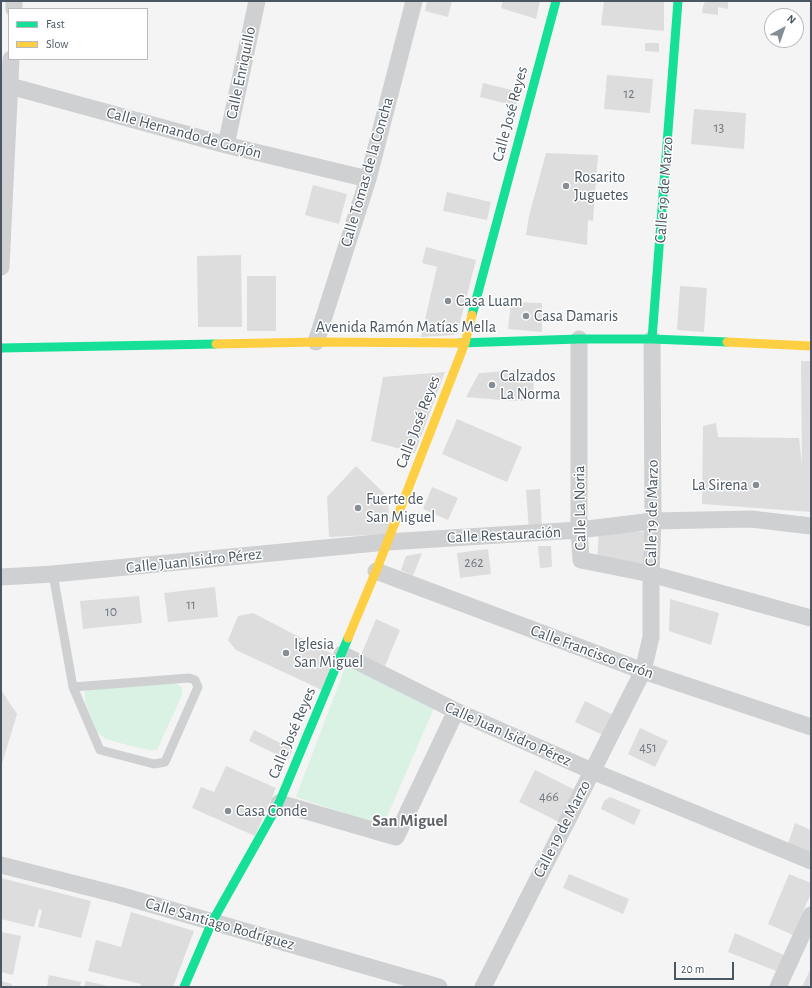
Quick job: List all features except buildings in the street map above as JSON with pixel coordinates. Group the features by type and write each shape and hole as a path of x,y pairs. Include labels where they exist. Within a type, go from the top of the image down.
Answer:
{"main road":[{"name":"Calle José Reyes","path":"184,987 212,922 279,803 376,571 465,343 556,1"},
{"name":"Calle 19 de Marzo","path":"652,340 678,1"},
{"name":"Avenida Ramón Matías Mella","path":"1,348 316,342 465,343 579,339 652,340 811,346"}],"street":[{"name":"Calle Enriquillo","path":"226,146 257,1"},
{"name":"Calle Tomas de la Concha","path":"316,342 368,179 414,1"},
{"path":"1,267 5,86 11,60"},
{"name":"Calle Hernando de Gorjón","path":"5,86 226,146 368,179"},
{"name":"Calle La Noria","path":"579,339 579,530 581,560 651,574 811,618"},
{"name":"Calle 19 de Marzo","path":"483,987 643,671 651,637 653,520 652,340"},
{"name":"Calle Restauración","path":"387,542 579,530 653,520 750,519 811,526"},
{"name":"Calle Juan Isidro Pérez","path":"1,577 53,574 387,542"},
{"name":"Calle Francisco Cerón","path":"376,571 643,671 811,726"},
{"name":"Calle Juan Isidro Pérez","path":"342,654 456,711 592,771 811,861"},
{"path":"279,803 396,837 456,711"},
{"name":"Calle Santiago Rodríguez","path":"1,865 119,894 439,987"},
{"path":"778,987 811,915"}],"lane":[{"path":"53,574 73,687 100,750 154,764 165,762 198,687 196,680 189,678 73,687"}],"green space":[{"path":"346,665 434,708 383,826 296,797"},
{"path":"175,683 182,688 182,695 157,750 150,750 106,739 97,732 85,701 85,692 89,689"}],"traffic: fast":[{"path":"472,315 556,1"},
{"path":"652,339 678,1"},
{"path":"459,343 579,339 652,339 727,342"},
{"path":"1,348 216,344"},
{"path":"184,987 212,922 279,803 348,638"}],"traffic: slow":[{"path":"348,638 376,571 465,343 472,315"},
{"path":"216,344 316,342 459,343"},
{"path":"727,342 811,346"}],"place":[{"name":"Rosarito Juguetes","path":"566,186"},
{"name":"Casa Luam","path":"448,301"},
{"name":"Casa Damaris","path":"526,316"},
{"name":"Calzados La Norma","path":"492,385"},
{"name":"La Sirena","path":"756,485"},
{"name":"Fuerte de San Miguel","path":"358,508"},
{"name":"Iglesia San Miguel","path":"286,653"},
{"name":"Casa Conde","path":"228,811"}],"district":[{"name":"San Miguel","path":"410,821"}]}
